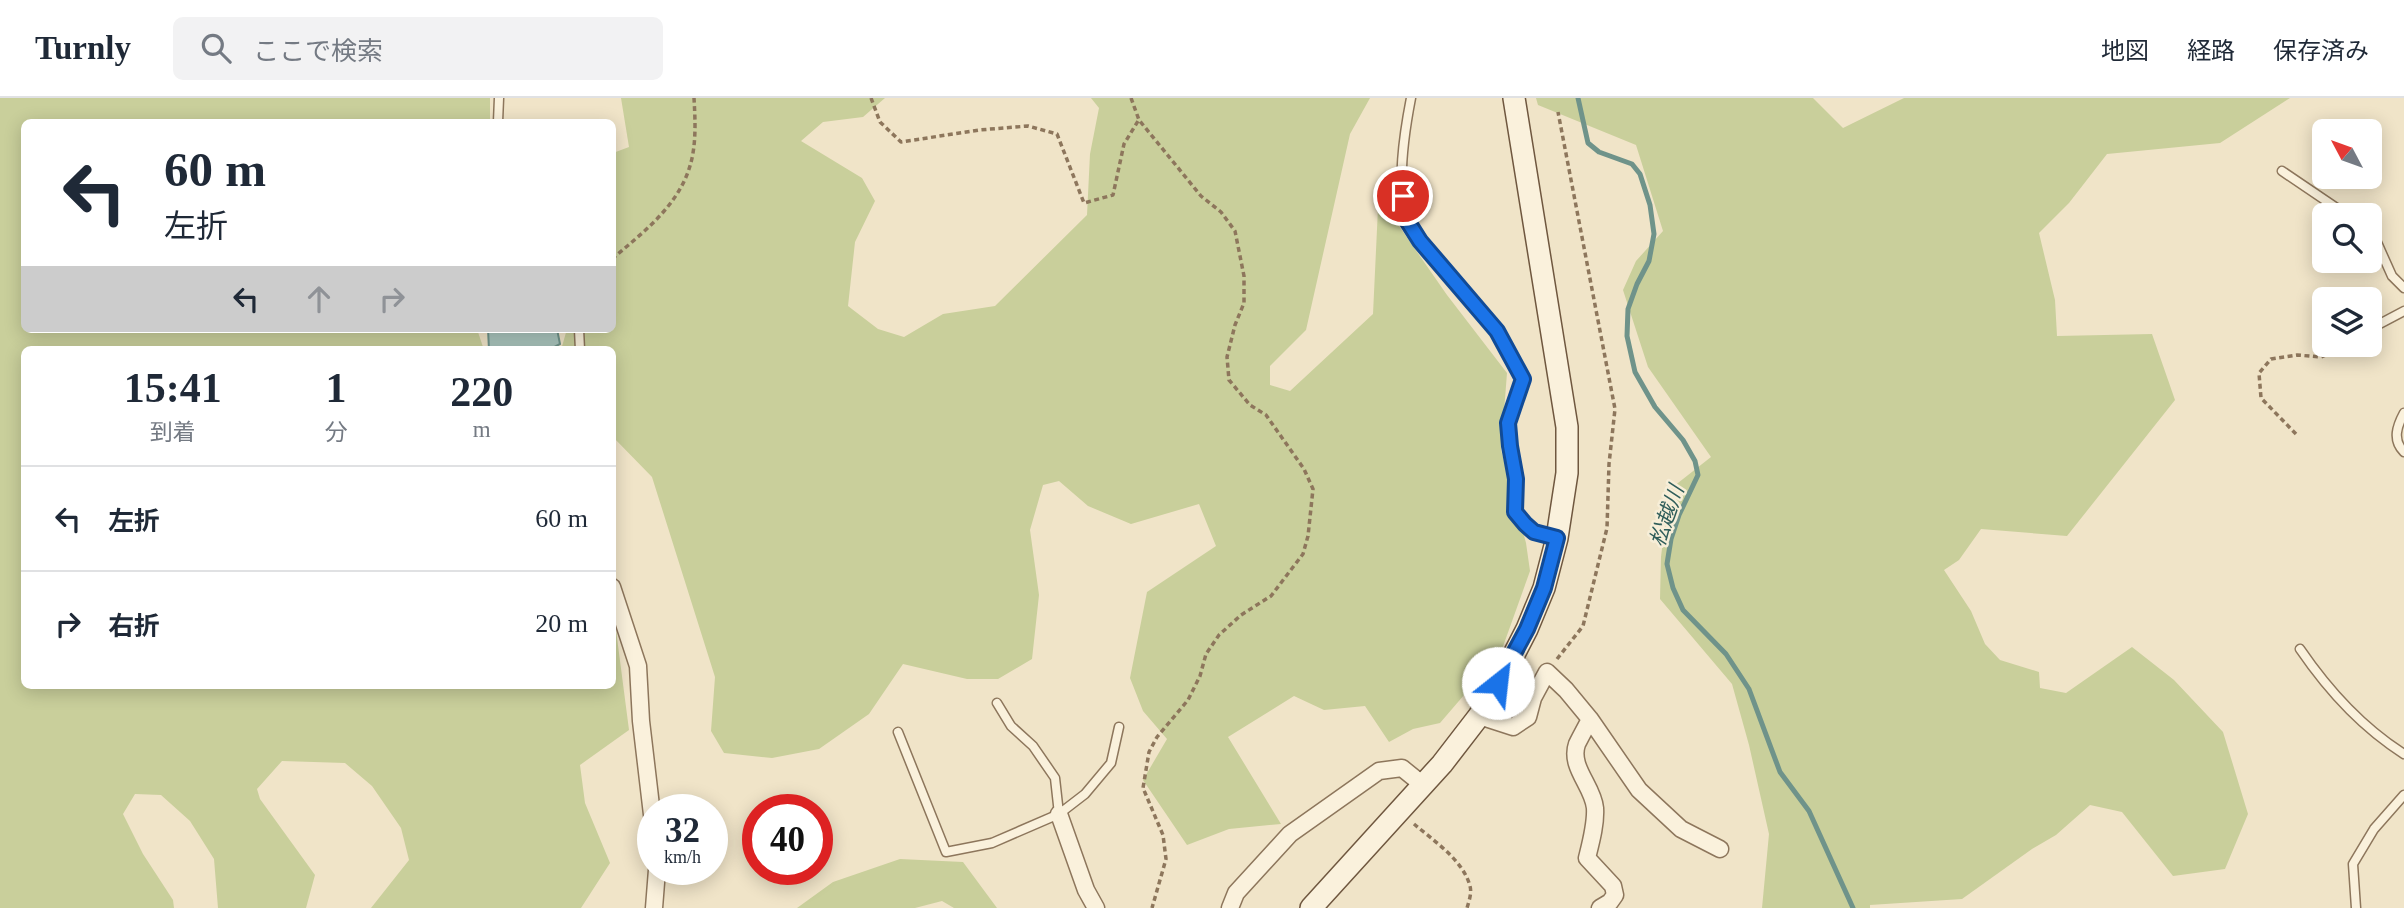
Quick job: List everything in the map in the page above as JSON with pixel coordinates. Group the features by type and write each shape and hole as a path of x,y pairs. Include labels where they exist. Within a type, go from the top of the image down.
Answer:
{"street":[{"path":"1311,908 1423,785 1479,716 1527,629 1544,588 1557,538 1567,473 1567,427 1514,98"},
{"path":"616,599 638,666 650,794"},
{"path":"1479,716 1513,727 1528,717 1533,698 1548,672 1590,719 1639,790 1681,829 1720,849"},
{"path":"1590,719 1577,746 1575,760 1595,808 1587,858 1613,886 1615,895 1611,902 1600,908"},
{"path":"1230,908 1236,893 1290,834 1379,771 1402,768 1423,785"},
{"path":"1059,814 1086,890 1096,908"},
{"path":"654,908 656,885"}],"lane":[{"path":"498,119 499,98"},
{"path":"1411,98 1404,146 1403,196 1408,222 1420,241 1497,331 1520,370 1523,379 1508,423 1516,479 1515,512 1534,532 1557,538"},
{"path":"2282,172 2329,203"},
{"path":"2382,254 2392,276 2404,288"},
{"path":"2382,323 2404,311"},
{"path":"2404,413 2396,428 2398,447 2404,452"},
{"path":"2300,649 2344,703 2377,737 2404,754"},
{"path":"997,703 1011,726 1033,746 1055,778 1059,814"},
{"path":"898,732 946,852 992,843 1059,814 1085,794 1111,763 1119,727"},
{"path":"2356,908 2353,864 2374,829 2404,796"}],"path":[{"path":"616,256 657,220 673,202 693,155 694,98"},
{"path":"871,98 880,122 901,142 979,130 1028,126 1057,134 1084,203 1113,195 1124,144 1139,121"},
{"path":"1131,98 1139,121 1200,197 1222,212 1235,231 1244,276 1244,303 1227,357 1229,380 1250,405 1266,415 1304,469 1313,489 1308,536 1303,554 1271,596 1241,615 1219,635 1206,654 1200,676 1188,700 1157,737 1149,752 1143,788 1163,835 1166,859 1152,908"},
{"path":"1548,672 1583,626 1607,528 1609,464 1615,409 1558,112"},
{"path":"2296,434 2260,398 2259,373 2271,359 2297,355 2312,356"},
{"path":"1399,811 1444,849 1462,869 1471,888 1467,908"}],"green space":[{"path":"0,98 490,98 490,119 21,119 21,333 478,333 483,346 21,346 21,689 616,689 616,630 629,730 580,765 585,803 610,863 581,908 371,908 409,860 401,828 372,786 345,763 282,761 257,789 260,799 315,875 306,908 218,908 214,859 190,821 161,795 135,794 123,814 143,854 173,900 174,908 0,908"},
{"path":"621,98 885,98 863,117 823,122 801,141 862,178 875,201 855,242 848,306 878,329 904,337 943,314 995,306 1087,215 1090,154 1099,108 1091,98 1370,98 1350,134 1306,330 1270,366 1270,385 1290,391 1373,314 1378,208 1399,226 1447,295 1507,373 1501,450 1526,543 1530,571 1501,652 1440,723 1413,729 1389,742 1365,706 1324,710 1294,696 1228,737 1281,824 1229,829 1187,845 1143,780 1167,739 1143,711 1130,678 1147,592 1216,546 1199,504 1131,524 1088,506 1059,481 1043,485 1030,530 1039,595 1032,659 998,679 967,679 903,664 869,714 819,749 772,758 724,753 711,731 715,677 652,477 616,440 616,346 562,346 566,333 616,333 616,152 629,147"},
{"path":"1536,98 1813,98 1843,128 1904,98 2290,98 2220,143 2107,154 2069,203 2039,233 2055,300 2057,336 2152,334 2175,400 2067,536 1981,529 1959,560 1944,570 1971,611 1985,644 2000,660 2039,672 2040,688 2066,693 2132,647 2174,680 2223,732 2248,814 2225,869 2173,876 2122,812 2090,805 2056,835 1962,899 1870,905 1870,908 1762,908 1769,834 1732,684 1660,599 1661,557 1669,490 1711,457 1648,367 1623,290 1636,261 1663,231 1636,145 1538,105"},
{"path":"900,859 963,862 997,908 954,908 942,901 915,908 797,908 829,885 833,885 833,882"}],"water":[{"path":"488,333 558,333 560,344 556,346 489,346"}],"waterway":[{"name":"松越川","path":"1578,98 1588,143 1599,152 1632,164 1640,174 1650,205 1654,234 1649,261 1628,309 1627,336 1635,372 1655,407 1683,440 1695,461 1698,475 1671,539 1667,564 1673,588 1683,610 1726,654 1749,689 1780,772 1809,811 1853,908"}],"route":[{"path":"1403,196 1408,222 1420,241 1497,331 1516,362 1523,379 1508,423 1516,479 1515,512 1534,532 1557,538 1544,588 1527,629 1498,683"}]}
